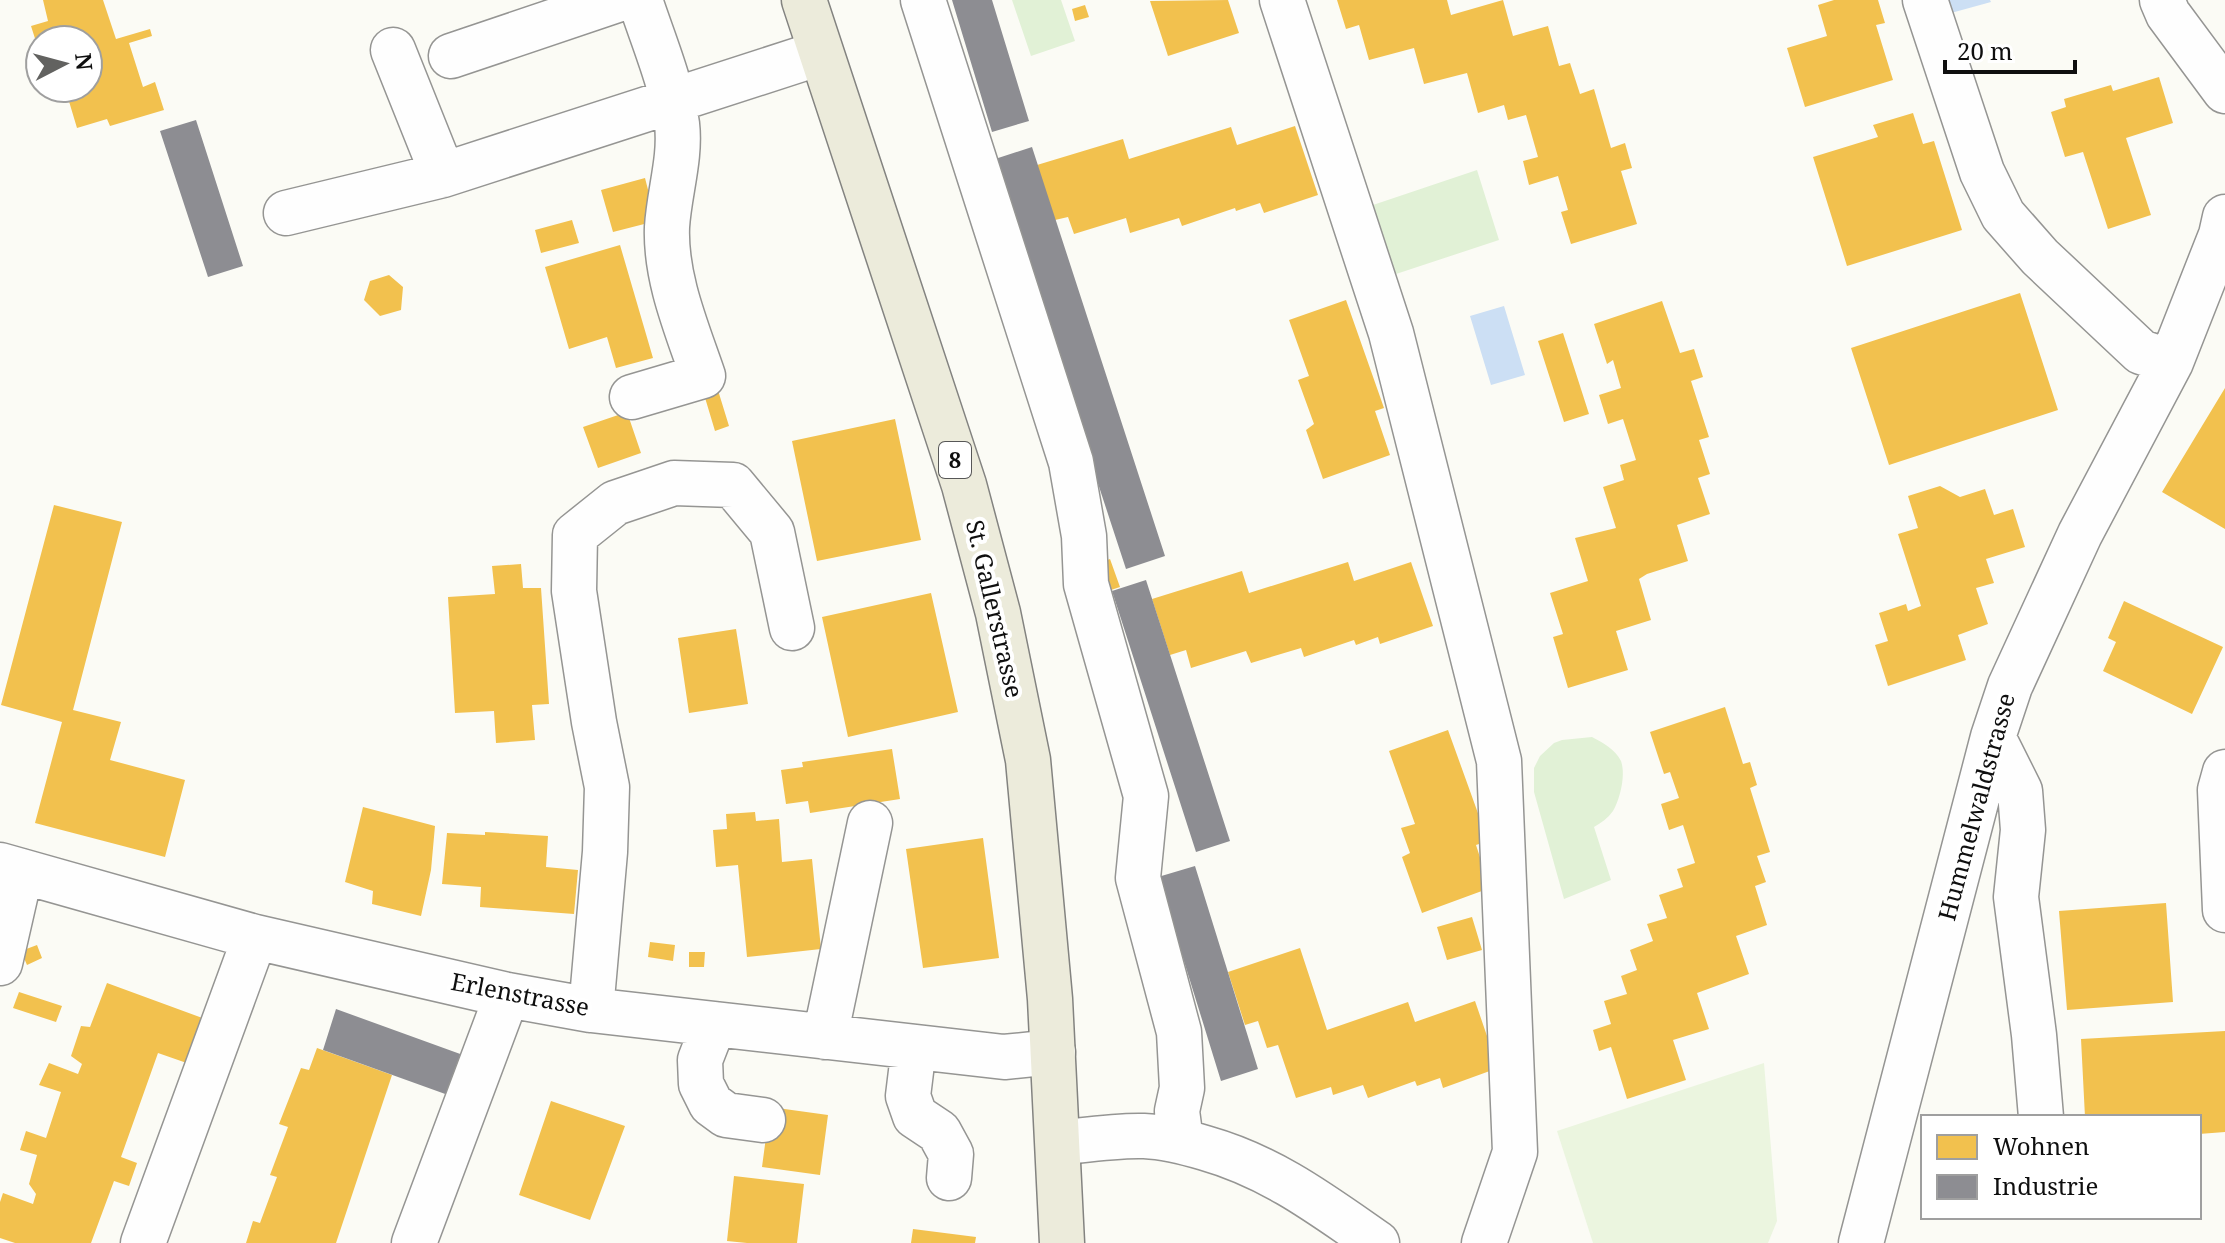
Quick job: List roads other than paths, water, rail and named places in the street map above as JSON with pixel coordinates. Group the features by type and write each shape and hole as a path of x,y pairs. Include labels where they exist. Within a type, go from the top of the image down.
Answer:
{"main road":[{"name":"St. Gallerstrasse","path":"804,0 964,485 998,613 1028,760 1050,999 1062,1243"}],"street":[{"path":"451,56 617,0"},
{"path":"632,397 703,376 706,327 678,302 667,227 674,185 677,128 673,100 640,0"},
{"path":"923,0 1071,462 1084,536 1086,584 1146,796 1138,878 1179,1032 1182,1088 1177,1111 1181,1141"},
{"path":"1282,0 1391,333 1499,761 1515,1152 1484,1243"},
{"path":"1925,0 1982,172 2003,215 2040,257 2141,352 2171,362"},
{"path":"2162,0 2168,14 2225,91"},
{"path":"393,50 443,175"},
{"path":"286,213 443,175 820,53"},
{"name":"Hummelwaldstrasse","path":"1861,1243 1993,737 2010,686 2080,534 2171,362 2221,235 2225,217"},
{"path":"591,1010 605,852 607,787 574,591 575,535 615,503 674,483 733,485 772,532 792,628"},
{"path":"1993,737 2020,791 2023,830 2016,897 2041,1115"},
{"path":"2225,772 2220,790 2225,910"},
{"path":"825,1037 870,823"},
{"path":"0,963 10,868"},
{"name":"Erlenstrasse","path":"10,868 255,937 507,995 591,1010 1004,1057 1053,1052"},
{"path":"143,1243 255,937"},
{"path":"414,1243 507,995"},
{"path":"714,1024 700,1060 701,1084 711,1104 726,1115 763,1120"},
{"path":"914,1047 908,1096 915,1116 939,1132 951,1154 949,1178"},
{"path":"1058,1143 1146,1136 1181,1141 1229,1155 1300,1189 1377,1243"}],"water":[{"path":"1947,0 1990,0 1991,2 1951,13"},
{"path":"1504,306 1525,375 1491,385 1470,316"}]}
